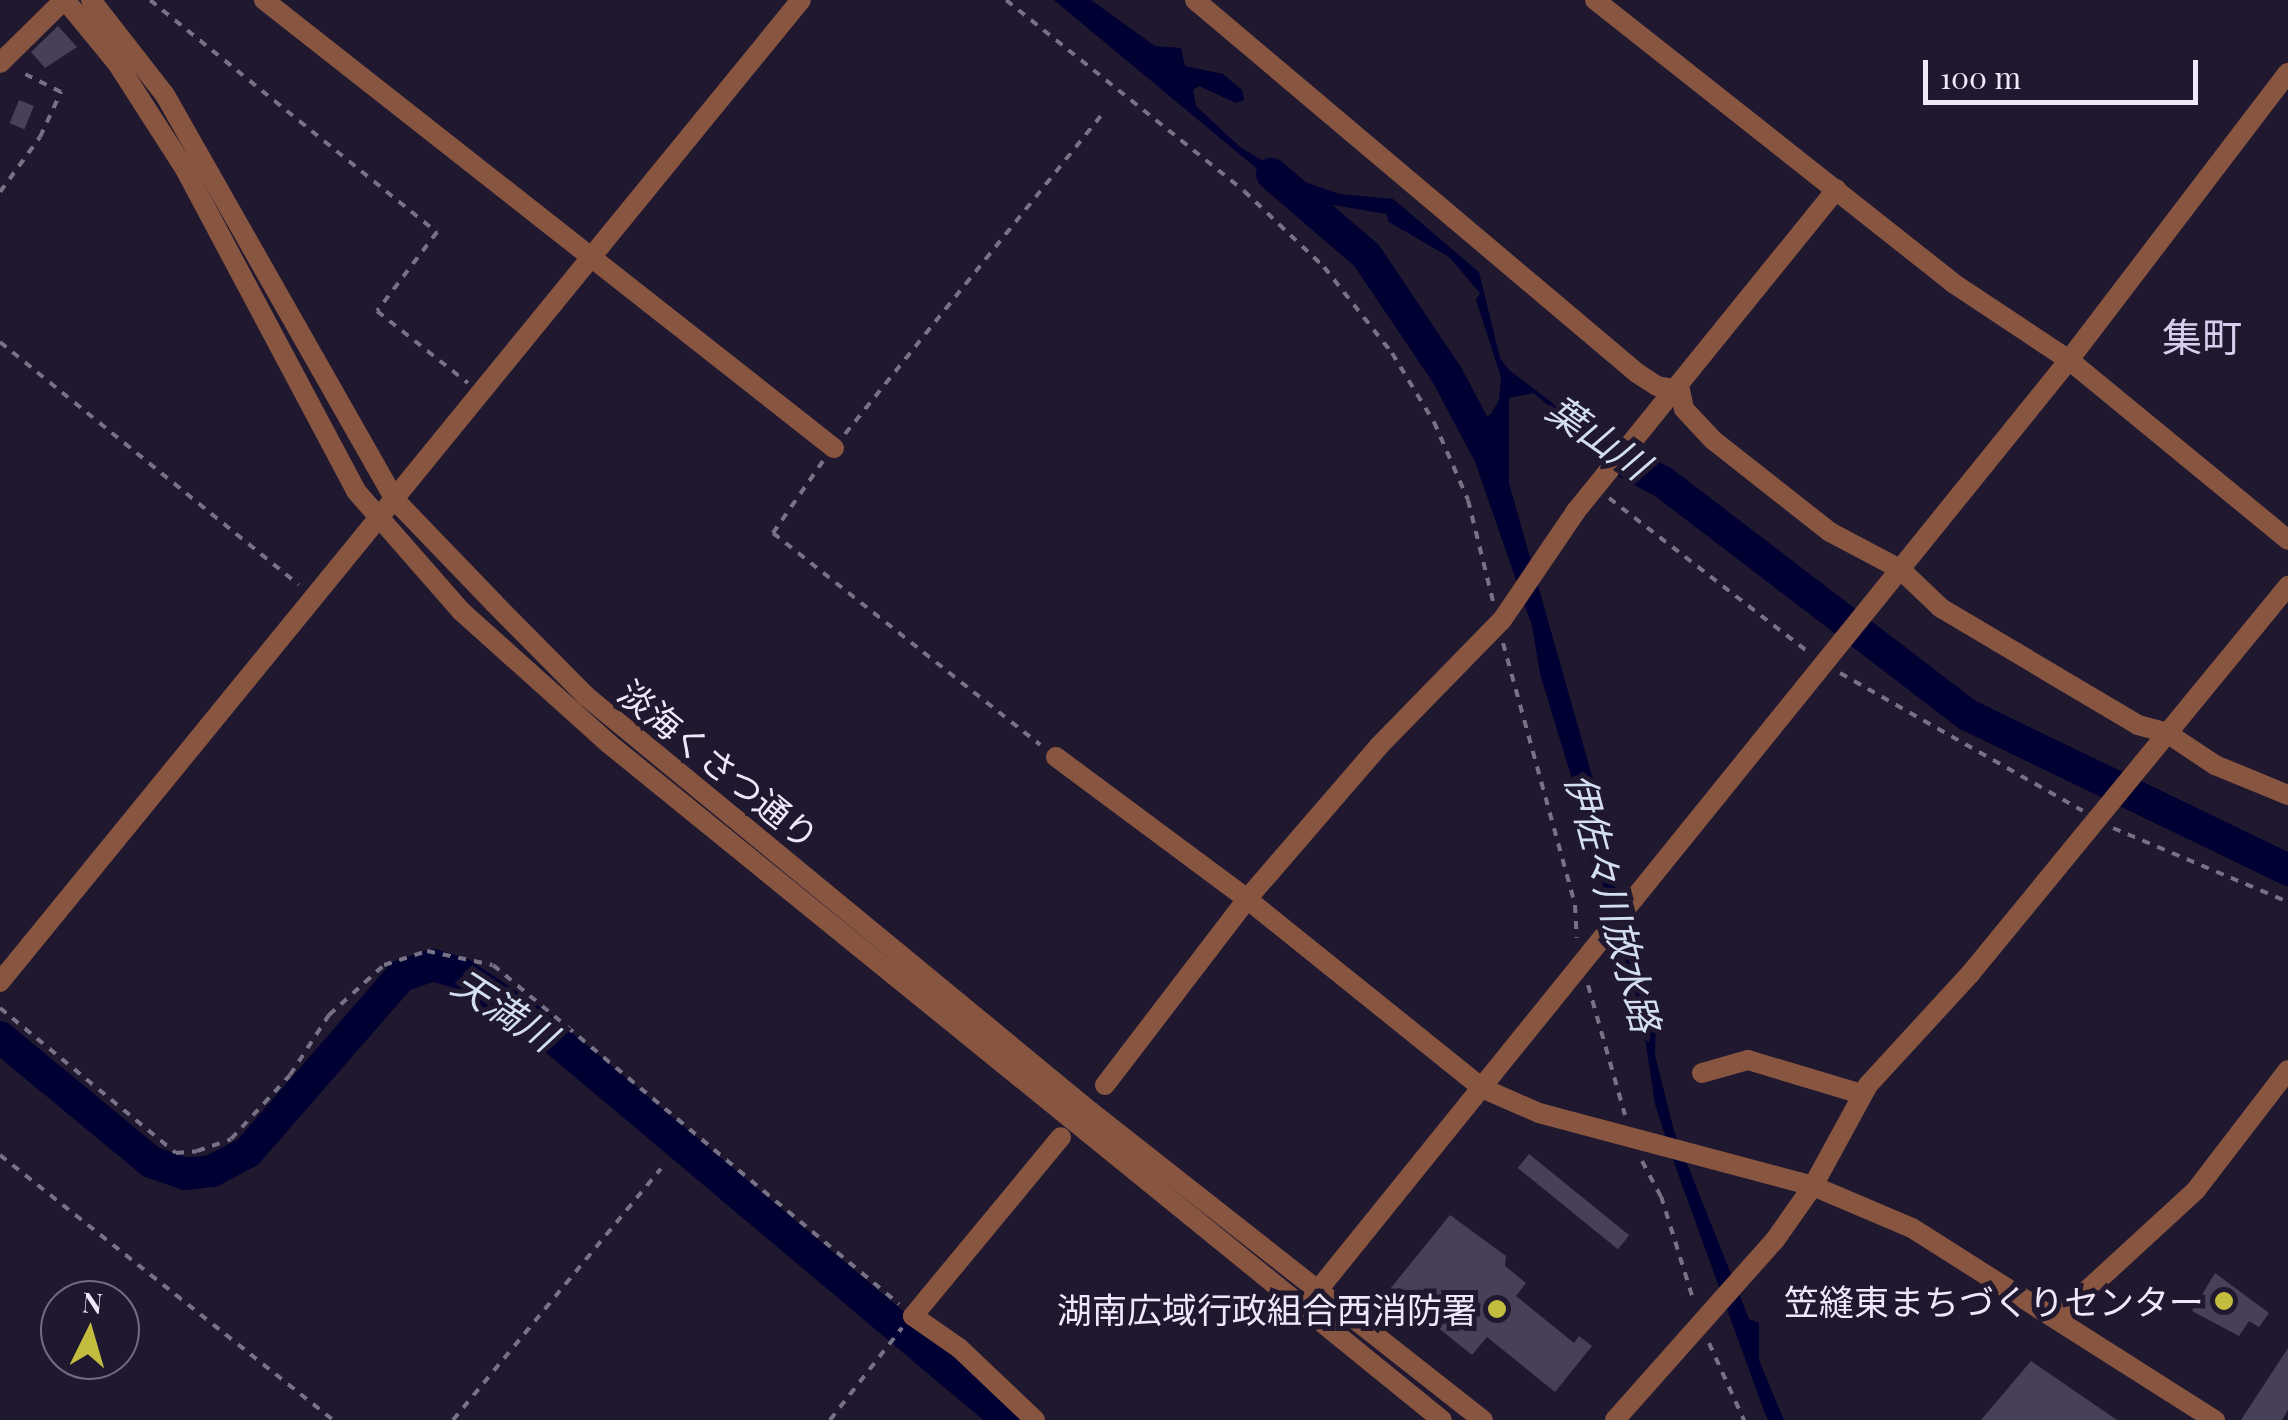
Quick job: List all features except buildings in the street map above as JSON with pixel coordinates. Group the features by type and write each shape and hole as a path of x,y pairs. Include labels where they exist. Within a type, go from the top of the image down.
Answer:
{"street":[{"path":"0,63 65,0"},
{"name":"淡海くさつ通り","path":"65,0 118,63 185,169 307,409 377,520 461,610 608,743 1442,1420"},
{"name":"淡海くさつ通り","path":"91,0 165,95 395,500 586,696 1090,1110 1321,1286 1483,1420"},
{"path":"264,0 834,448"},
{"path":"0,982 801,0"},
{"path":"1196,0 1637,372 1657,386 1680,390"},
{"path":"1596,0 1953,283 2068,360 2288,540"},
{"path":"1305,1308 2068,360 2288,73"},
{"path":"1105,1085 1247,900 1378,747 1502,620 1598,488 1837,189"},
{"path":"1680,390 1684,410 1728,452 1830,532 1900,569 1941,608 2138,725 2165,735 2215,765 2288,795"},
{"path":"1615,1420 1759,1260 1813,1186 1861,1094 2098,817 2288,586"},
{"path":"1056,758 1247,900 1482,1088 1539,1113 1813,1186 1912,1228 2216,1420"},
{"path":"1702,1073 1748,1060 1861,1094"},
{"path":"2058,1317 2196,1190 2288,1070"},
{"path":"1034,1420 960,1348 913,1316 1061,1137"}],"path":[{"path":"150,0 438,232 377,311 482,393"},
{"path":"0,63 61,92 0,192"},
{"path":"1056,758 773,533 834,448 1102,114"},
{"path":"0,342 312,596"},
{"path":"1598,488 1626,505 1823,664 2098,817 2288,902"},
{"path":"0,1008 176,1153 198,1151 231,1140 290,1075 329,1015 384,965 428,951 493,965 913,1316 830,1420"},
{"path":"0,1155 333,1420"},
{"path":"453,1420 661,1169"}],"water":[{"name":"伊佐々川放水路","path":"1054,0 1091,0 1155,46 1181,48 1185,66 1223,74 1242,90 1244,100 1236,103 1199,86 1193,90 1196,106 1240,147 1290,177 1340,194 1393,199 1479,272 1500,358 1509,370 1603,441 1638,451 1672,482 1660,485 1633,473 1533,393 1509,398 1509,483 1594,783 1599,863 1610,870 1656,1022 1655,1055 1674,1131 1749,1319 1759,1323 1759,1360 1784,1420 1768,1420 1764,1411 1673,1160 1655,1104 1641,1012 1602,881 1594,878 1585,822 1540,674 1532,626 1464,430 1491,414 1499,400 1501,377 1476,300 1480,293 1449,257 1389,222 1386,214 1292,198"}],"waterway":[{"name":"葉山川","path":"1272,174 1367,256 1447,375 1490,456"},
{"name":"葉山川","path":"1629,464 1663,482 1968,715 2288,870"},
{"name":"天満川","path":"0,1037 151,1162 185,1174 212,1171 248,1152 401,976 433,965 462,974 538,1025 1008,1420"}],"place":[{"name":"笠縫東まちづくりセンター","path":"2224,1301"},
{"name":"湖南広域行政組合西消防署","path":"1497,1309"}],"district":[{"name":"集町","path":"2202,336"}]}
